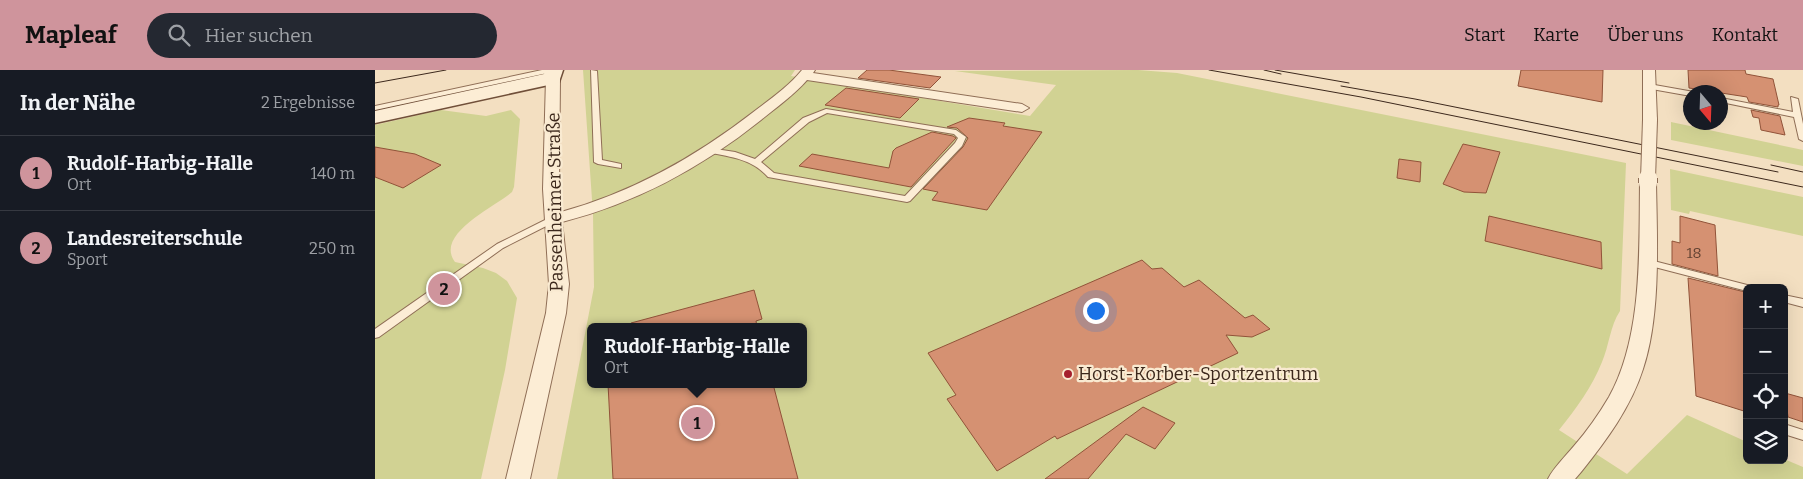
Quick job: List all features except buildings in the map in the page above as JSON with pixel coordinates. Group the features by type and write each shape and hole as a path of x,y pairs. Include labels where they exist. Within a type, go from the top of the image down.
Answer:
{"street":[{"path":"1560,479 1585,452 1603,427 1627,380 1637,351 1646,262 1650,120 1649,70"},
{"path":"375,117 553,73"},
{"name":"Passenheimer Straße","path":"517,479 556,313 559,276 553,219 551,161 553,73"},
{"path":"553,219 615,200 647,186 709,150 757,116 807,73 1022,108"}],"lane":[{"path":"594,71 598,162 618,166"},
{"path":"375,108 553,73"},
{"path":"1649,86 1683,92"},
{"path":"1794,99 1803,139"},
{"path":"1728,101 1797,115"},
{"path":"709,150 748,158 765,167 771,175 907,199 959,144 962,137 956,132 826,111 806,120 756,162"},
{"path":"375,334 500,246 553,219"},
{"path":"1646,262 1743,287"},
{"path":"1788,299 1803,303"},
{"path":"1788,430 1803,435"}],"green space":[{"name":"Horst-Korber-Sportzentrum","path":"583,70 795,70 791,76 1030,116 1056,85 955,71 1138,70 1177,73 1626,163 1620,311 1614,323 1598,371 1577,406 1559,430 1627,474 1687,415 1743,440 1743,464 1788,464 1788,461 1803,467 1803,479 557,479 587,323 587,388 807,388 807,323 587,323 594,287 593,214"},
{"path":"441,110 486,116 511,110 520,119 512,192 469,222 453,241 451,252 455,262 496,273 507,281 517,298 505,370 481,479 375,479 375,125"},
{"path":"1671,122 1683,125 1683,130 1709,130 1803,150 1803,166 1671,140"},
{"path":"1670,169 1803,197 1803,236 1690,211 1689,214 1671,210"}],"tram line":[{"path":"375,83 446,70"},
{"path":"1209,70 1361,97 1803,187"},
{"path":"1264,70 1281,74"},
{"path":"1275,70 1349,83"},
{"path":"1341,86 1415,99 1778,172"},
{"path":"1771,165 1803,172"}],"place":[{"name":"Landesreiterschule","path":"444,289"},
{"name":"Horst-Korber-Sportzentrum","path":"1068,374"},
{"name":"Rudolf-Harbig-Halle","path":"697,423"}]}
